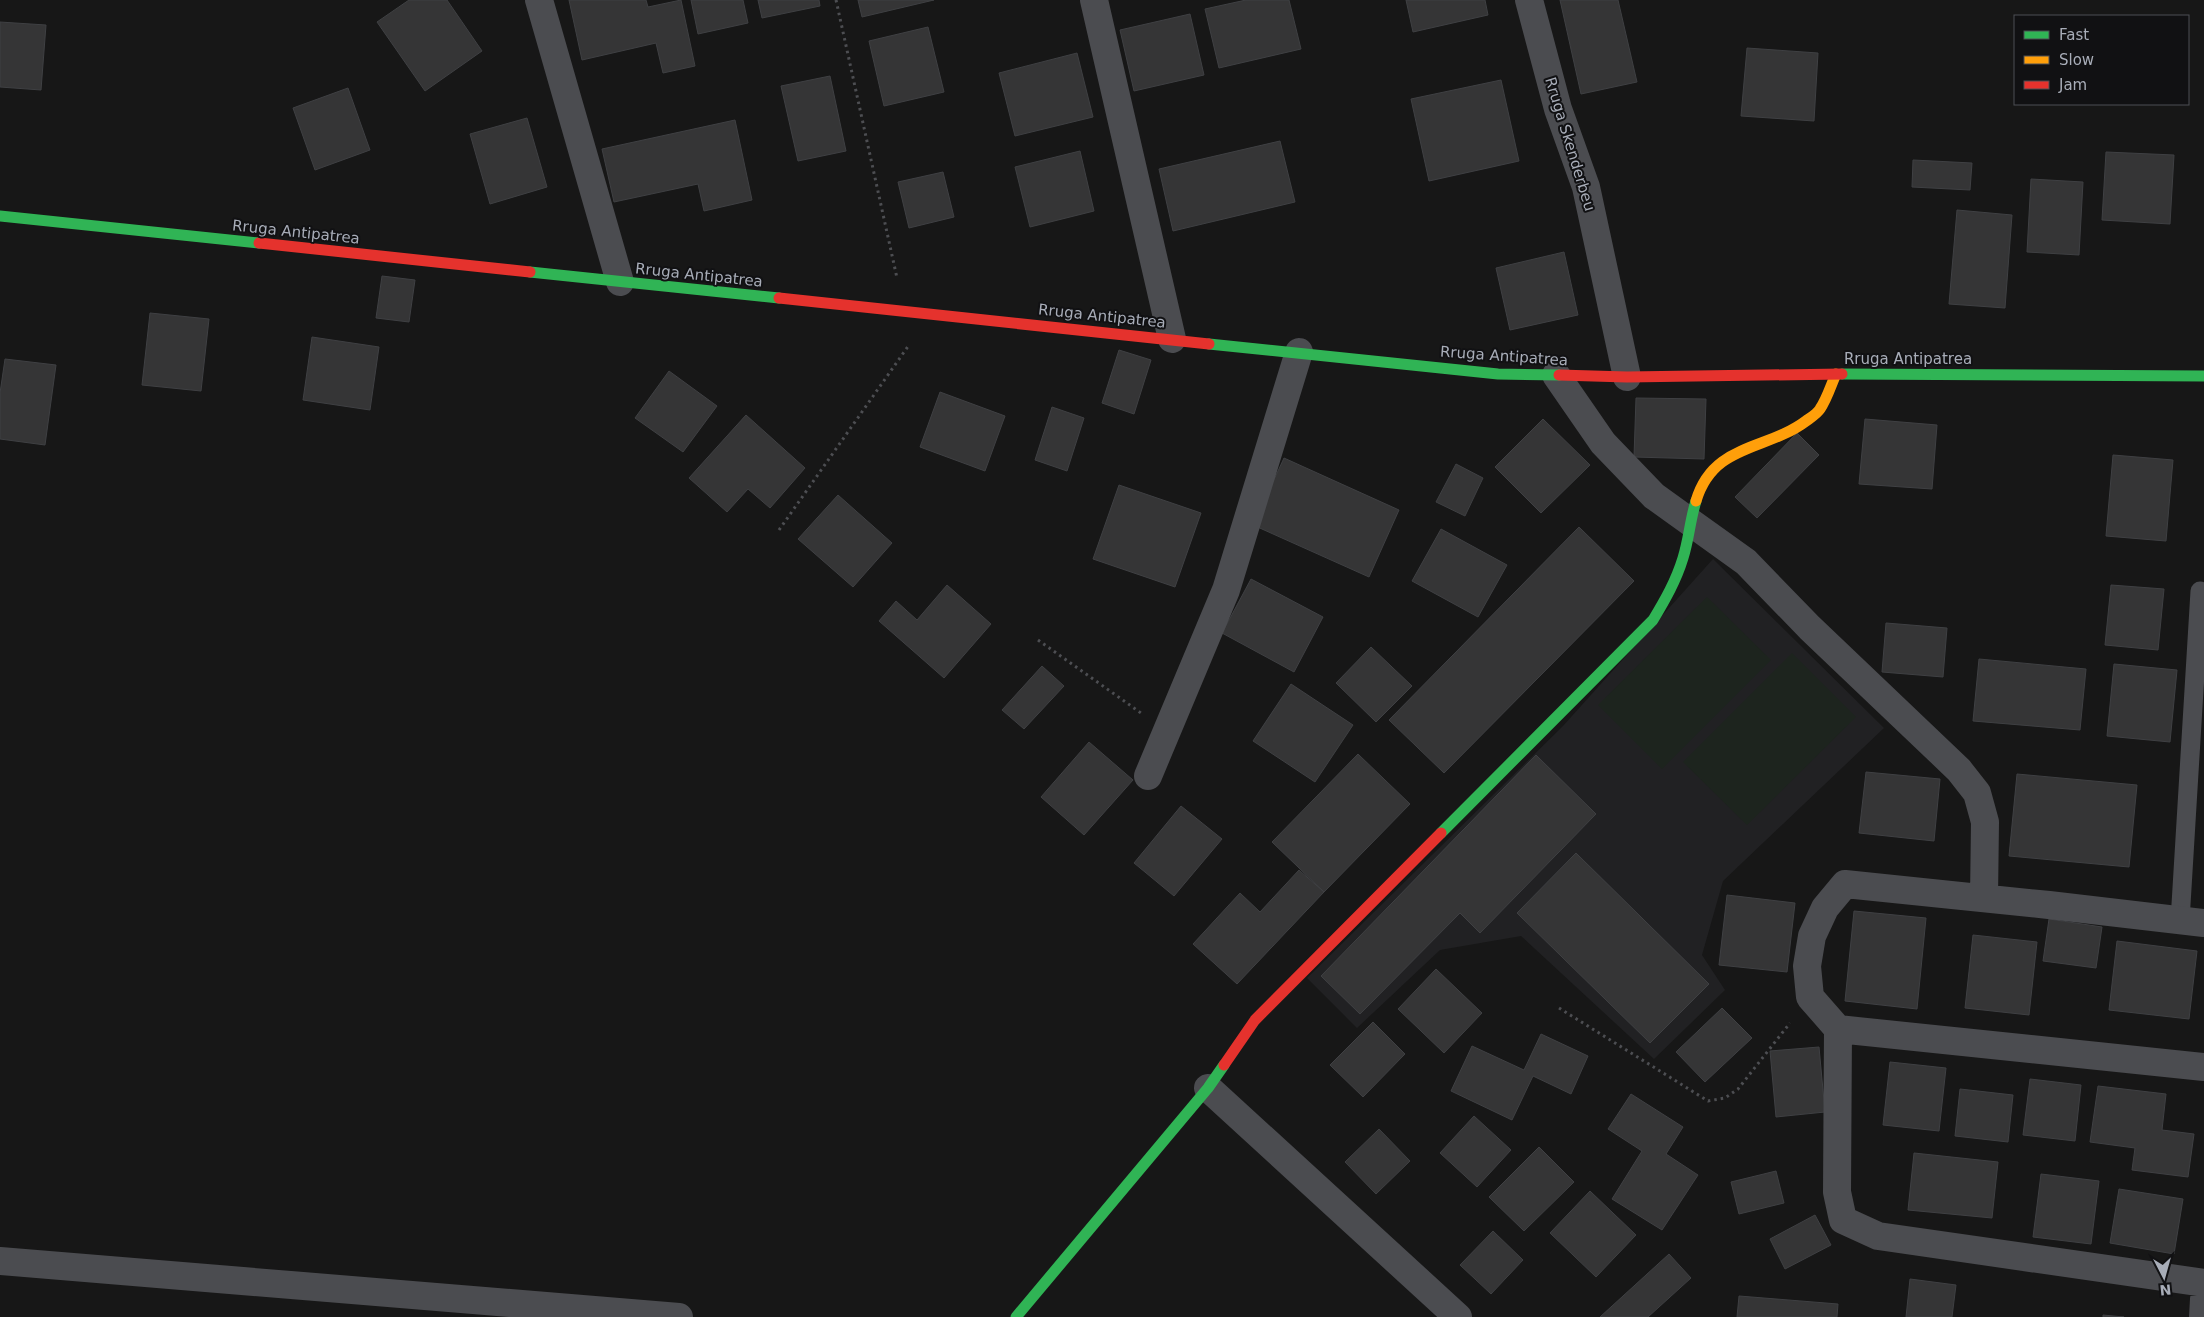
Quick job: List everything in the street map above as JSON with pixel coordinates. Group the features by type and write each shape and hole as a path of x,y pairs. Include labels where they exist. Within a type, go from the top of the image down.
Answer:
{"main road":[{"name":"Rruga Antipatrea","path":"0,216 1498,374 1627,377 1836,374 2204,376"},
{"path":"1016,1317 1208,1088 1255,1020 1653,620 1673,587 1684,556 1690,520 1700,487 1720,462 1749,447 1798,427 1820,410 1836,374"}],"street":[{"path":"539,0 620,282"},
{"path":"1094,0 1172,339"},
{"name":"Rruga Skenderbeu","path":"1529,0 1558,109 1586,186 1627,377"},
{"path":"1148,776 1226,590 1298,352"},
{"path":"1556,375 1603,443 1654,496 1746,562 1817,634 1959,770 1977,793 1986,822 1984,898"},
{"path":"2192,922 1845,884 1825,908 1812,936 1807,966 1810,997 1838,1029 1837,1192 1843,1220 1878,1236 2204,1283"},
{"path":"1838,1029 2204,1066"},
{"path":"1208,1088 1458,1317"},
{"path":"0,1261 679,1317"},
{"path":"2203,1317 2204,1299"}],"lane":[{"path":"2192,922 2200,591"}],"path":[{"path":"836,0 904,311"},
{"path":"779,530 931,314"},
{"path":"1038,640 1168,732"},
{"path":"1559,1008 1708,1101 1725,1098 1738,1089 1810,997"}],"shaded area":[{"path":"1713,559 1884,728 1723,881 1702,955 1725,990 1654,1059 1521,936 1440,950 1357,1028 1307,978 1563,726"},
{"path":"1707,597 1771,660 1662,769 1598,705"},
{"path":"1792,653 1856,717 1747,825 1683,762"}],"building":[{"path":"409,0 447,0 482,51 425,91 377,22"},
{"path":"569,0 646,0 648,7 681,0 695,66 663,73 656,43 582,60"},
{"path":"691,0 743,0 748,23 698,34"},
{"path":"758,0 819,0 820,6 762,18"},
{"path":"858,0 934,0 862,17"},
{"path":"1246,0 1289,0 1301,49 1219,68 1205,9"},
{"path":"1406,0 1485,0 1488,15 1413,32"},
{"path":"1560,0 1618,0 1637,82 1581,94"},
{"path":"1190,14 1204,75 1134,91 1120,30"},
{"path":"0,22 46,25 41,90 0,87"},
{"path":"928,27 944,92 884,106 869,41"},
{"path":"1747,48 1818,53 1814,121 1741,116"},
{"path":"1077,53 1093,117 1015,136 999,73"},
{"path":"830,76 846,151 798,161 781,86"},
{"path":"1501,80 1519,161 1429,181 1411,99"},
{"path":"348,88 370,150 315,170 293,108"},
{"path":"527,118 547,187 490,204 470,134"},
{"path":"735,120 752,200 704,211 698,184 614,202 602,149"},
{"path":"1280,141 1295,202 1173,231 1159,169"},
{"path":"1080,151 1094,211 1030,227 1015,167"},
{"path":"2106,152 2174,155 2170,224 2102,220"},
{"path":"1913,160 1972,163 1970,190 1912,187"},
{"path":"943,172 954,217 909,228 898,182"},
{"path":"2031,179 2083,182 2079,255 2027,252"},
{"path":"1957,210 2012,215 2005,308 1949,304"},
{"path":"1564,252 1578,315 1510,330 1496,268"},
{"path":"382,276 415,280 409,322 376,318"},
{"path":"150,313 209,319 201,391 142,385"},
{"path":"312,337 379,347 370,410 303,400"},
{"path":"1119,350 1151,360 1134,414 1102,403"},
{"path":"5,359 56,365 45,445 0,439 0,393"},
{"path":"669,371 717,406 683,452 635,418"},
{"path":"940,392 1005,416 985,471 920,447"},
{"path":"1636,398 1706,399 1704,459 1634,457"},
{"path":"1052,407 1084,418 1067,471 1035,460"},
{"path":"746,415 805,468 770,508 748,489 727,512 689,478"},
{"path":"1543,419 1590,465 1541,513 1495,467"},
{"path":"1865,419 1937,425 1932,489 1859,484"},
{"path":"1797,433 1819,455 1757,518 1735,497"},
{"path":"2113,455 2173,460 2166,541 2106,536"},
{"path":"1284,458 1399,510 1369,577 1253,525"},
{"path":"1456,464 1483,478 1465,516 1436,502"},
{"path":"1119,485 1201,513 1175,587 1093,559"},
{"path":"838,495 892,543 853,587 798,539"},
{"path":"1579,527 1634,581 1444,773 1389,720"},
{"path":"1441,529 1507,565 1478,617 1412,581"},
{"path":"1251,579 1323,617 1294,672 1222,633"},
{"path":"947,585 991,624 944,678 879,621 896,601 917,620"},
{"path":"2111,585 2164,589 2158,650 2105,645"},
{"path":"1886,623 1947,628 1943,677 1882,672"},
{"path":"1371,647 1412,686 1376,722 1336,683"},
{"path":"1979,659 2086,669 2080,730 1973,721"},
{"path":"2114,664 2177,670 2170,742 2107,736"},
{"path":"1042,666 1064,686 1024,729 1002,710"},
{"path":"1291,684 1353,725 1315,782 1253,741"},
{"path":"1089,742 1133,780 1084,835 1041,797"},
{"path":"1358,754 1410,804 1324,892 1272,842"},
{"path":"1536,755 1596,814 1480,933 1460,913 1360,1014 1321,976"},
{"path":"1866,772 1940,779 1934,841 1859,833"},
{"path":"2017,774 2137,785 2129,867 2009,856"},
{"path":"1181,806 1222,839 1174,896 1134,863"},
{"path":"1576,853 1709,984 1650,1043 1517,913"},
{"path":"1299,870 1324,892 1237,984 1193,944 1240,893 1260,912"},
{"path":"1727,895 1795,903 1787,972 1719,965"},
{"path":"1854,911 1926,918 1917,1009 1845,1001"},
{"path":"2049,919 2102,927 2096,968 2043,961"},
{"path":"1973,935 2037,942 2029,1015 1965,1008"},
{"path":"2117,941 2197,951 2189,1019 2109,1010"},
{"path":"1436,969 1482,1013 1444,1053 1398,1009"},
{"path":"1722,1008 1752,1038 1705,1082 1676,1052"},
{"path":"1373,1022 1405,1054 1363,1097 1330,1065"},
{"path":"1541,1034 1588,1056 1571,1094 1533,1076 1512,1120 1451,1091 1472,1046 1524,1070"},
{"path":"1819,1047 1825,1112 1776,1117 1770,1051"},
{"path":"1890,1062 1946,1068 1939,1131 1883,1125"},
{"path":"2030,1079 2081,1085 2075,1141 2023,1135"},
{"path":"2098,1086 2166,1094 2162,1130 2194,1134 2188,1177 2132,1170 2135,1148 2090,1142"},
{"path":"1960,1089 2013,1095 2008,1142 1955,1136"},
{"path":"1631,1094 1683,1127 1666,1154 1698,1175 1662,1230 1612,1199 1642,1151 1608,1129"},
{"path":"1474,1116 1511,1150 1477,1187 1440,1153"},
{"path":"1379,1129 1410,1161 1376,1194 1345,1162"},
{"path":"1539,1147 1574,1182 1524,1231 1489,1197"},
{"path":"1914,1153 1998,1162 1992,1218 1908,1210"},
{"path":"1776,1171 1784,1203 1739,1214 1731,1182"},
{"path":"2041,1174 2099,1181 2091,1244 2033,1237"},
{"path":"2119,1189 2183,1199 2174,1254 2110,1243"},
{"path":"1590,1191 1636,1235 1596,1277 1550,1233"},
{"path":"1815,1215 1831,1245 1785,1269 1770,1239"},
{"path":"1493,1231 1523,1260 1491,1294 1460,1265"},
{"path":"1669,1254 1691,1278 1648,1317 1600,1317"},
{"path":"1910,1279 1956,1285 1952,1317 1906,1317"},
{"path":"1739,1296 1838,1304 1837,1317 1737,1317"},
{"path":"2103,1315 2124,1317 2103,1317"}],"traffic: fast":[{"path":"0,216 259,243"},
{"path":"530,272 779,298"},
{"path":"1209,344 1498,374 1559,375"},
{"path":"1842,374 2204,376"},
{"path":"1441,833 1653,620 1670,590 1680,566 1696,501"},
{"path":"1016,1317 1208,1088 1224,1065"}],"traffic: slow":[{"path":"1696,501 1704,482 1715,468 1728,458 1742,450 1790,431 1815,414 1825,401 1836,374"}],"traffic: jam":[{"path":"259,243 530,272"},
{"path":"779,298 1209,344"},
{"path":"1559,375 1627,377 1842,374"},
{"path":"1224,1065 1255,1020 1441,833"}]}
